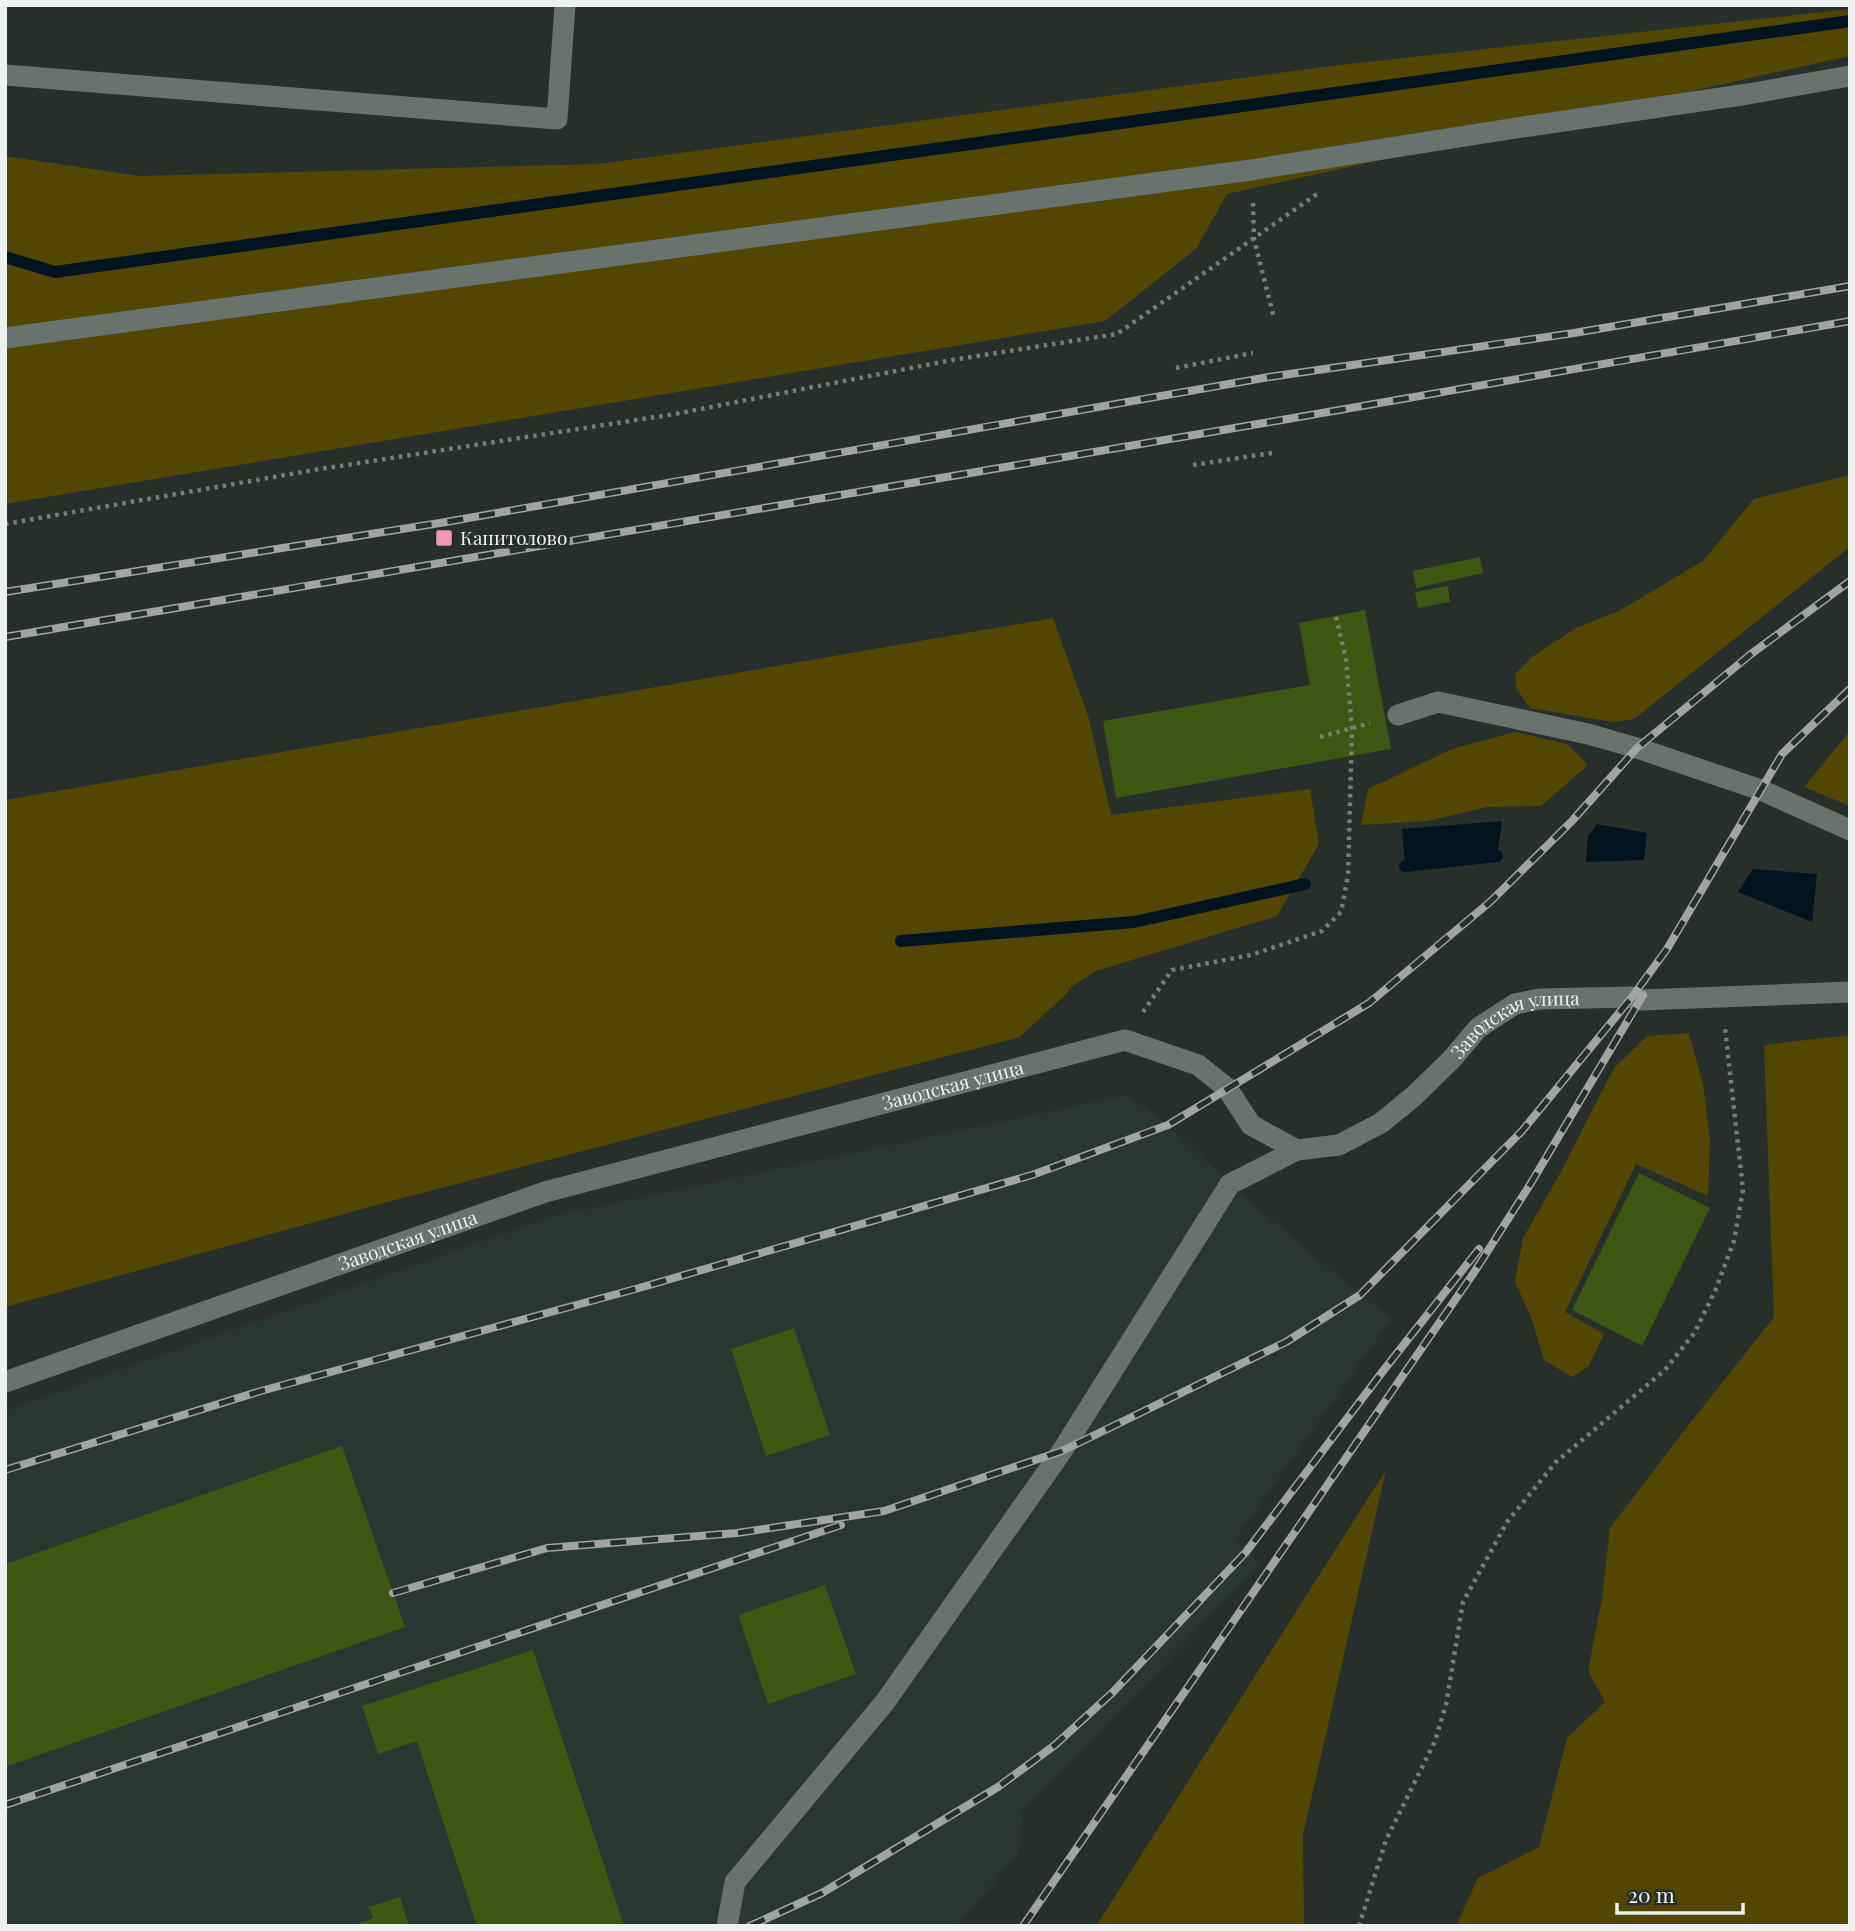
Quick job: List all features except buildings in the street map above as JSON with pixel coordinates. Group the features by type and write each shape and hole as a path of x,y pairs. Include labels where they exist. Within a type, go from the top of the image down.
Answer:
{"street":[{"path":"5,75 557,119 565,5"},
{"path":"5,338 1251,170 1850,76"},
{"path":"1398,715 1438,702 1588,734 1761,790 1850,830"},
{"name":"Заводская улица","path":"727,1926 734,1882 886,1702 1062,1451 1230,1184 1297,1150 1339,1144 1381,1123 1452,1059 1478,1028 1515,1004 1539,999 1632,997 1641,1000 1850,992"},
{"path":"1125,1040 1198,1065 1227,1088 1251,1125 1297,1150"},
{"name":"Заводская улица","path":"5,1382 545,1192 1125,1040"}],"path":[{"path":"5,524 314,470 675,414 952,360 1117,334 1321,190"},
{"path":"1254,239 1274,318"},
{"path":"1176,368 1253,353"},
{"path":"1193,465 1272,453"},
{"path":"1125,1040 1172,970 1251,955 1322,931 1341,912 1348,875 1352,729 1346,659 1335,612"},
{"path":"1320,737 1398,715"},
{"path":"1359,1926 1386,1840 1435,1741 1446,1705 1464,1602 1507,1522 1556,1462 1665,1370 1695,1332 1720,1279 1734,1241 1743,1190 1725,1028 1717,996"}],"shaded area":[{"path":"1850,9 1850,56 1227,194 1196,249 1105,321 5,504 5,156 139,176 598,164 1331,66"},
{"path":"1850,475 1850,547 1634,719 1613,722 1530,708 1516,688 1515,674 1532,657 1576,628 1619,611 1703,561 1754,499"},
{"path":"1053,618 1089,719 1111,815 1310,789 1319,844 1277,916 1096,971 1068,989 1068,992 1020,1037 395,1200 5,1307 5,800"},
{"path":"1850,731 1850,806 1804,787"},
{"path":"1515,732 1567,744 1588,765 1541,806 1486,807 1428,821 1361,825 1368,789 1452,749"},
{"path":"1689,1033 1703,1084 1710,1141 1708,1196 1636,1164 1565,1312 1604,1334 1589,1366 1572,1377 1544,1360 1531,1317 1515,1282 1523,1238 1557,1179 1614,1068 1647,1036"},
{"path":"1850,1035 1850,1926 1456,1926 1478,1878 1539,1847 1567,1738 1605,1702 1588,1671 1602,1598 1610,1528 1774,1317 1764,1045"},
{"path":"1128,1095 1168,1125 1230,1184 1360,1295 1392,1318 1234,1541 1261,1564 1022,1813 1019,1853 957,1926 5,1926 5,1411 554,1216"},
{"path":"1386,1470 1303,1835 1304,1926 1096,1926"}],"water":[{"path":"1502,821 1497,856 1405,866 1402,829"},
{"path":"1597,824 1647,833 1644,860 1586,862 1588,836"},
{"path":"1753,869 1817,874 1812,922 1738,892"}],"waterway":[{"path":"5,257 55,272 1850,21"},
{"path":"1405,866 1497,856"},
{"path":"901,941 1134,922 1305,884"}],"railway":[{"path":"5,592 440,523 1269,377 1574,333 1850,286"},
{"path":"5,637 1850,321"},
{"path":"5,1470 261,1391 639,1288 1032,1175 1168,1125 1369,1003 1490,902 1572,821 1637,748 1751,654 1850,581"},
{"path":"393,1593 547,1548 737,1533 884,1511 1062,1451 1286,1342 1360,1295 1522,1131 1632,997 1667,949 1782,754 1850,689"},
{"path":"1023,1926 1475,1271 1643,995"},
{"path":"750,1926 822,1893 998,1787 1055,1745 1112,1693 1246,1552 1479,1249"},
{"path":"5,1805 841,1525"}],"place":[{"name":"Капитолово","path":"444,538"}]}
